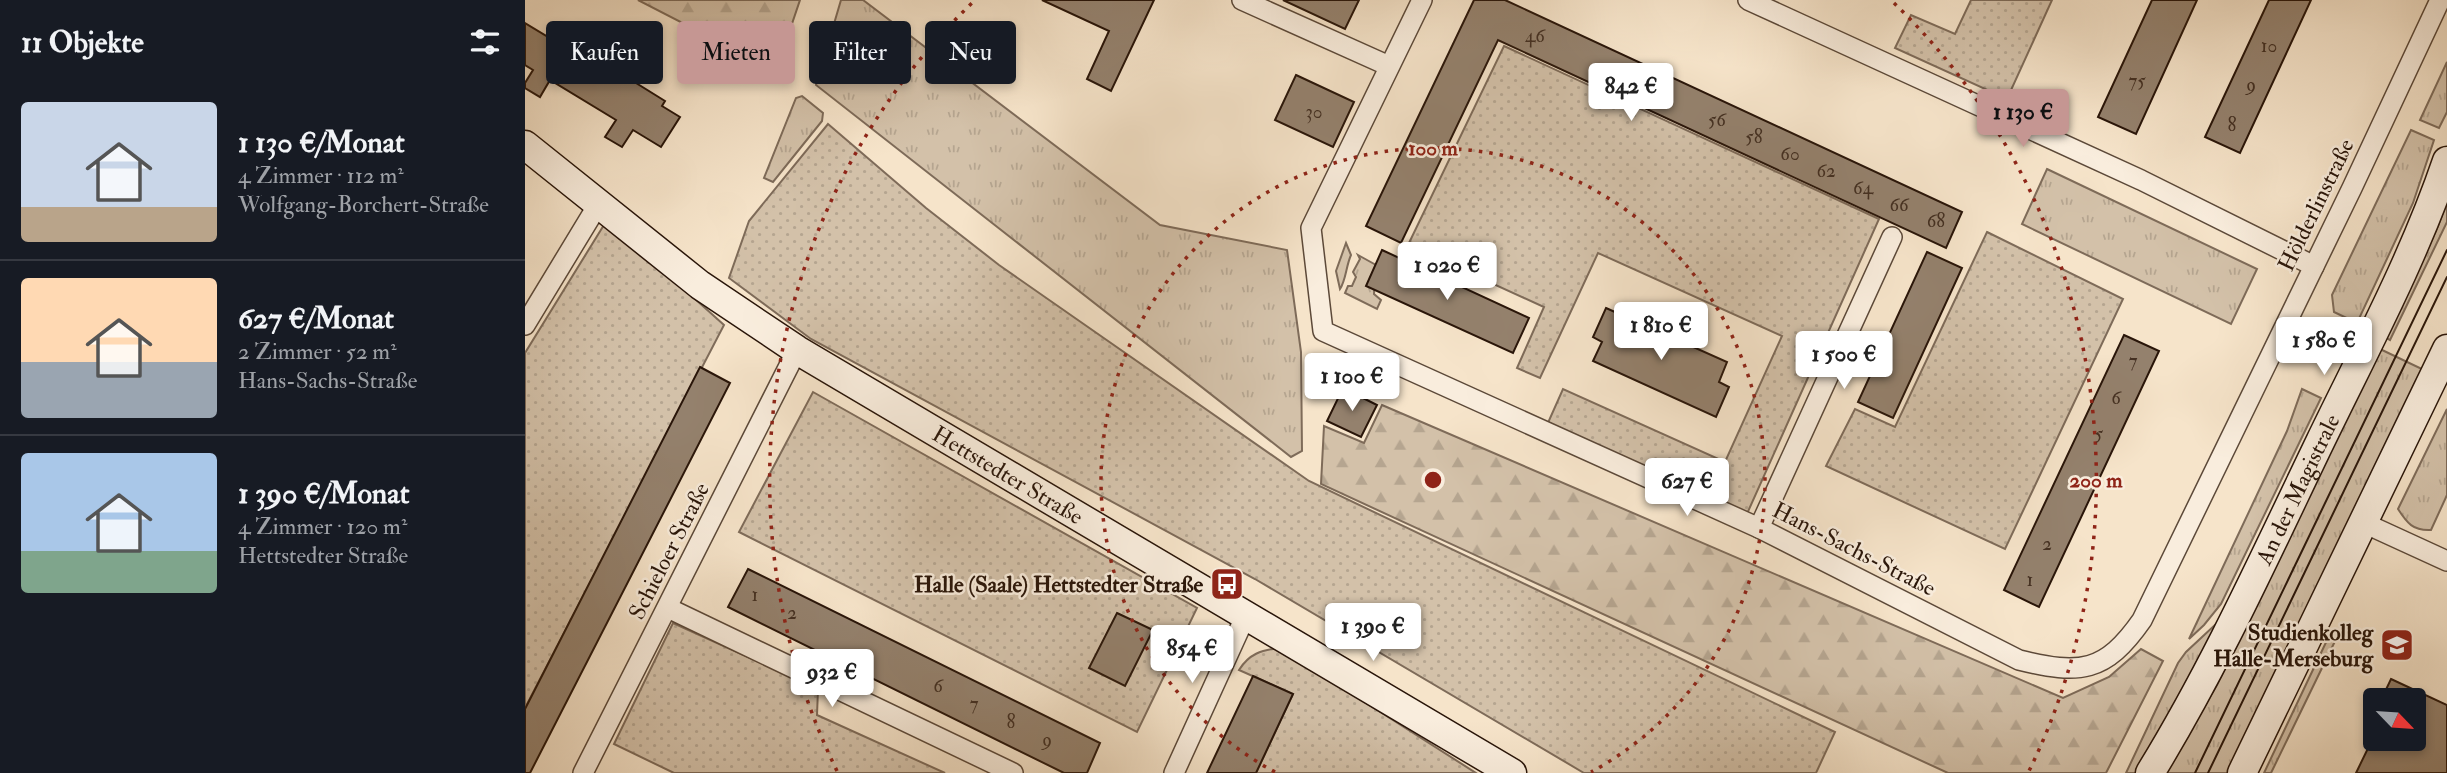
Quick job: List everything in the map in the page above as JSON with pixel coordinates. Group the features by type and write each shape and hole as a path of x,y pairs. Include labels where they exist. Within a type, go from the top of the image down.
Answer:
{"street":[{"path":"1242,0 1389,66 1422,0"},
{"path":"1748,0 2141,180 2314,266"},
{"name":"Hölderlinstraße","path":"2142,620 2440,0"},
{"name":"Hans-Sachs-Straße","path":"1389,66 1311,228 1324,331 1759,528 2019,660 2064,669 2084,667 2101,661 2119,649 2142,620"},
{"name":"Hettstedter Straße","path":"525,145 700,285 797,350 1511,773"},
{"name":"An der Magistrale","path":"2150,773 2186,714 2229,631 2416,244 2447,161"},
{"path":"525,325 599,204"},
{"path":"1759,528 1892,237"},
{"path":"2242,773 2447,349"},
{"name":"Schieloer Straße","path":"583,773 797,350"},
{"path":"2364,523 2443,559 2447,539"},
{"path":"668,608 1013,773"},
{"path":"1174,773 1246,615"}],"green space":[{"path":"638,0 800,0 793,21 679,21"},
{"path":"841,0 863,0 891,21 835,21"},
{"path":"1971,0 2052,0 2007,99 1895,48 1911,15 1955,34"},
{"path":"911,36 925,47 925,84 974,84 1160,225 1287,250 1301,352 1302,451 1291,457 816,85 911,84"},
{"path":"1504,46 1879,219 1746,516 1547,425 1563,389 1725,462 1782,336 1598,253 1540,378 1517,368 1544,307 1408,245"},
{"path":"2447,62 2447,112 2439,128 2420,120"},
{"path":"802,96 823,113 822,121 773,182 764,178 796,98"},
{"path":"828,124 926,208 999,265 1309,481 1835,732 1816,773 1584,773 1255,579 811,339 729,278 749,221"},
{"path":"2411,130 2434,140 2413,203 2357,323 2334,312 2332,295"},
{"path":"2047,169 2257,269 2231,324 2022,224"},
{"path":"2447,202 2447,222 2390,340 2385,337"},
{"path":"607,220 724,325 525,708 525,353"},
{"path":"1987,232 2123,299 2005,549 1826,466 1855,409 1895,427"},
{"path":"1346,243 1351,255 1340,289 1336,271"},
{"path":"1358,255 1376,265 1374,294 1381,300 1377,309 1345,293 1356,277 1353,272 1360,259"},
{"path":"2380,349 2424,370 2231,773 2165,773 2217,685"},
{"path":"2302,389 2321,398 2221,604 2189,639 2287,431"},
{"path":"813,392 1197,608 1137,732 739,532"},
{"path":"1382,405 2063,698 2109,677 2141,649 2163,661 2106,773 1948,773 1321,484 1324,426 1364,443"},
{"path":"2447,409 2447,495 2431,530 2420,529 2408,522 2398,509"},
{"path":"673,623 818,689 817,715 945,773 674,773 614,744"},
{"path":"2216,624 2219,626 2137,773 2126,773 2178,663"},
{"path":"2338,635 2271,773 2264,773 2329,636"},
{"path":"1280,648 1476,773 1256,773 1293,694 1239,670 1256,654"}],"building":[{"path":"1042,0 1154,0 1111,91 1087,79 1109,31"},
{"path":"1283,0 1359,0 1345,29"},
{"path":"1474,0 1505,0 1962,212 1946,248 1498,40 1401,243 1366,226"},
{"path":"2152,0 2197,0 2136,134 2098,117"},
{"path":"2269,0 2311,0 2240,153 2205,137"},
{"path":"525,23 546,36 548,84 540,97 525,88 533,70 525,65"},
{"path":"1296,75 1354,102 1333,147 1275,120"},
{"path":"557,84 638,84 665,101 662,106 680,117 661,147 633,130 622,147 605,137 616,120"},
{"path":"1382,250 1529,318 1513,353 1366,286"},
{"path":"1927,252 1962,268 1893,418 1858,402"},
{"path":"1606,308 1727,362 1719,382 1729,387 1716,417 1593,361 1602,342 1593,337"},
{"path":"2124,335 2159,351 2039,607 2004,590"},
{"path":"700,367 730,383 530,773 525,773 525,709"},
{"path":"1343,388 1377,405 1361,437 1327,421"},
{"path":"748,569 1100,743 1087,773 1064,773 728,607"},
{"path":"1117,613 1153,630 1125,686 1089,668"},
{"path":"1253,676 1293,694 1256,773 1207,773"},
{"path":"2391,679 2410,688 2387,688"},
{"path":"2426,695 2447,705 2447,773 2356,773 2367,751 2426,751"}],"tram line":[{"path":"2195,773 2447,250"},
{"path":"2208,773 2447,277"}],"place":[{"name":"Halle (Saale) Hettstedter Straße","path":"1227,584"},
{"name":"Studienkolleg Halle-Merseburg","path":"2397,645"}]}
